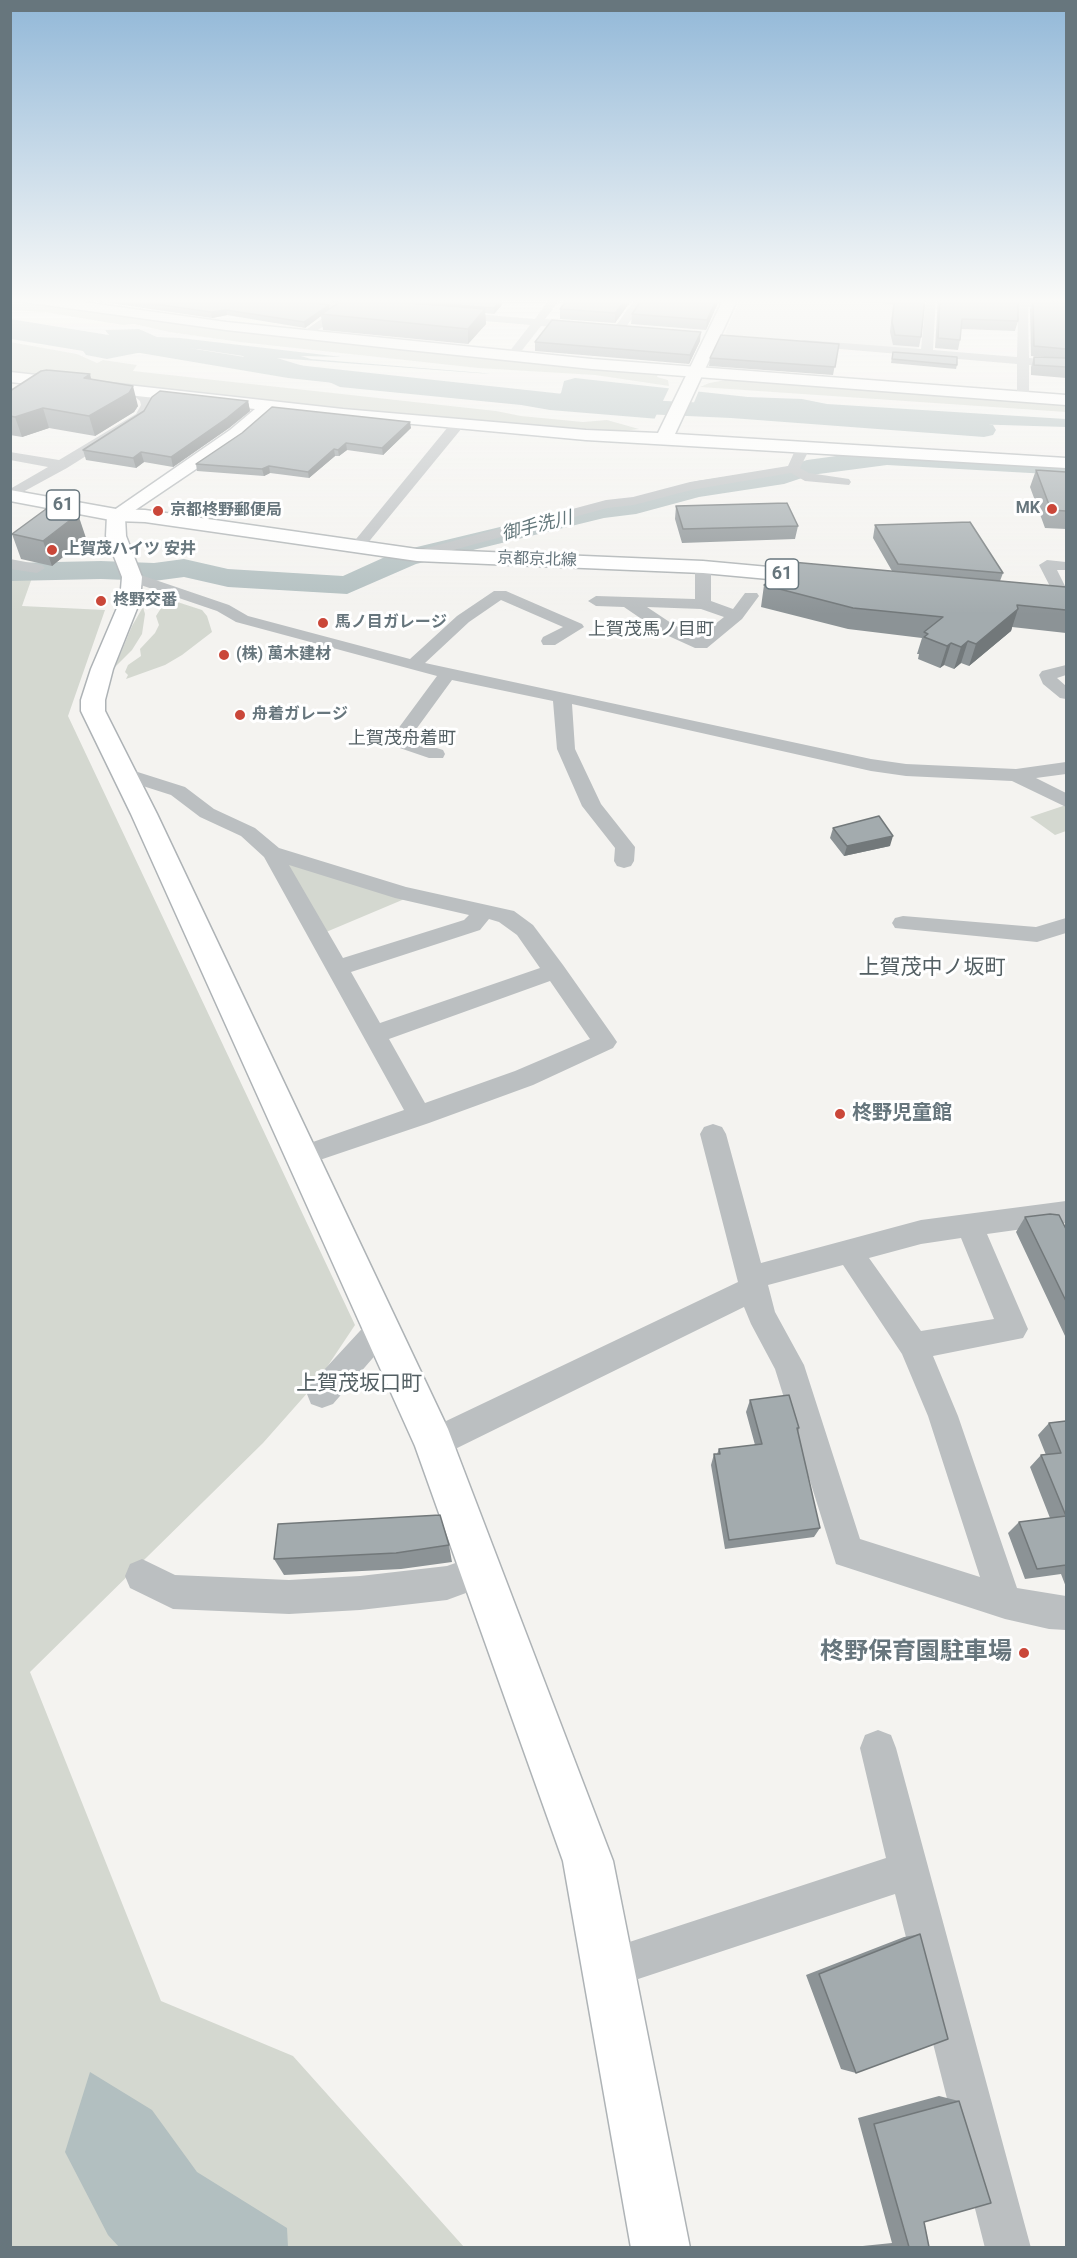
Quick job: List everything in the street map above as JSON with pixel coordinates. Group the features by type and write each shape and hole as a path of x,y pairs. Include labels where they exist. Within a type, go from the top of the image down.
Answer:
{"street":[{"path":"10,495 141,416 147,403"},
{"path":"243,403 456,425 586,435 1066,463"},
{"path":"664,438 680,403"},
{"path":"268,406 236,434 116,515 116,536 130,572 130,601 102,669 93,700 93,711 125,774 434,1443 588,1862 661,2247"},
{"path":"357,547 456,425"},
{"path":"799,473 804,446"},
{"path":"10,456 62,465"},
{"path":"417,555 606,504 634,501 690,486 799,473 844,482"},
{"name":"京都京北線","path":"10,495 116,515 145,516 417,555 703,567 843,580"},
{"path":"10,564 37,568"},
{"path":"1066,566 1047,565 1066,600"},
{"path":"703,567 703,604"},
{"path":"130,572 224,608 242,619 448,675 562,697 871,765 906,770 1016,775 1066,768"},
{"path":"413,665 464,619 500,594 576,627 549,641"},
{"path":"628,602 668,629 701,644 736,616 751,596"},
{"path":"1042,598 1066,600"},
{"path":"596,601 703,604 736,616"},
{"path":"1066,670 1048,675 1049,680 1066,694"},
{"path":"436,754 398,741 448,675"},
{"path":"562,697 566,749 592,806 625,847 624,861"},
{"path":"125,774 178,791 207,813 248,832 272,853 420,1116"},
{"path":"1016,775 1066,801"},
{"path":"272,853 403,892 506,916 525,930 605,1042 524,1078 302,1156"},
{"path":"338,968 472,925 483,912"},
{"path":"903,923 1037,935 1066,925"},
{"path":"373,1035 555,971"},
{"path":"712,1134 754,1282 761,1315 789,1365 848,1552 1005,1602 1049,1612 1066,1613"},
{"path":"434,1443 754,1282 848,1250 921,1232 1066,1212"},
{"path":"914,1346 1013,1329 969,1225"},
{"path":"848,1250 914,1346 943,1416 1005,1602"},
{"path":"322,1394 381,1328"},
{"path":"142,1576 173,1592 289,1597 360,1593 447,1583 481,1571"},
{"path":"878,1748 1008,2247"},
{"path":"608,1969 908,1870"}],"shaded area":[{"path":"284,403 427,403 583,422 607,420 639,429 616,432 481,424"},
{"path":"505,403 824,403 1066,419 1066,427 936,423 904,418 723,409 687,409 659,419 550,410"},
{"path":"940,403 1066,403 1066,412"},
{"path":"33,575 22,606 105,610 68,716 355,1325 317,1382 263,1443 30,1672 161,2001 293,2056 464,2247 11,2247 10,576"},
{"path":"159,596 202,610 207,616 212,632 165,665 126,679 128,675 125,672 128,665 141,656 140,649 155,633 159,625 156,616 163,605"},
{"path":"143,607 145,614 142,634 132,650 115,667 132,626"},
{"path":"1066,805 1066,831 1055,835 1030,817"},
{"path":"276,860 414,895 319,935"},
{"path":"90,2072 152,2110 197,2172 287,2228 288,2247 119,2247 108,2235 65,2152"}],"pier":[{"path":"662,403 694,403 690,412 653,422"}],"building":[{"path":"10,403 111,403 89,416 43,408 15,417 10,416"},
{"path":"148,403 245,403 171,457 141,452 133,458 83,450 144,411"},
{"path":"272,407 410,422 382,448 346,443 338,450 334,449 308,472 269,466 262,469 196,464 242,433"},
{"path":"1036,470 1066,472 1066,511 1051,510"},
{"path":"787,503 798,526 683,529 676,506"},
{"path":"46,509 78,514 43,541 12,534"},
{"path":"970,522 1003,573 898,564 875,525"},
{"path":"781,561 1066,587 1066,610 1017,605 1018,609 976,644 968,641 961,647 951,643 947,646 924,637 928,634 924,632 943,617 853,608 764,585 779,573"},
{"path":"879,816 893,836 847,846 833,828"},
{"path":"1059,1215 1066,1229 1066,1301 1025,1217"},
{"path":"789,1395 799,1428 797,1428 820,1528 729,1540 714,1454 720,1454 719,1449 762,1444 750,1400"},
{"path":"1066,1421 1066,1516 1041,1455 1061,1453 1049,1423"},
{"path":"440,1515 449,1545 396,1553 274,1559 278,1524"},
{"path":"1066,1516 1066,1565 1037,1569 1019,1522"},
{"path":"920,1934 948,2039 856,2073 819,1974"},
{"path":"959,2101 991,2203 924,2222 929,2247 909,2247 874,2124"}],"waterway":[{"path":"585,403 731,411 984,430"},
{"name":"御手洗川","path":"10,572 101,570 154,572 184,568 228,578 347,585 406,558 604,510 636,506 697,489 784,476 807,468 887,457 1066,467"}],"place":[{"name":"MK","path":"1052,509"},
{"name":"京都柊野郵便局","path":"158,511"},
{"name":"上賀茂ハイツ 安井","path":"52,550"},
{"name":"柊野交番","path":"101,601"},
{"name":"馬ノ目ガレージ","path":"323,623"},
{"name":"(株) 萬木建材","path":"224,655"},
{"name":"舟着ガレージ","path":"240,715"},
{"name":"柊野児童館","path":"840,1114"},
{"name":"柊野保育園駐車場","path":"1024,1653"}],"district":[{"name":"上賀茂馬ノ目町","path":"651,630"},
{"name":"上賀茂舟着町","path":"402,739"},
{"name":"上賀茂中ノ坂町","path":"932,969"},
{"name":"上賀茂坂口町","path":"359,1385"}]}
